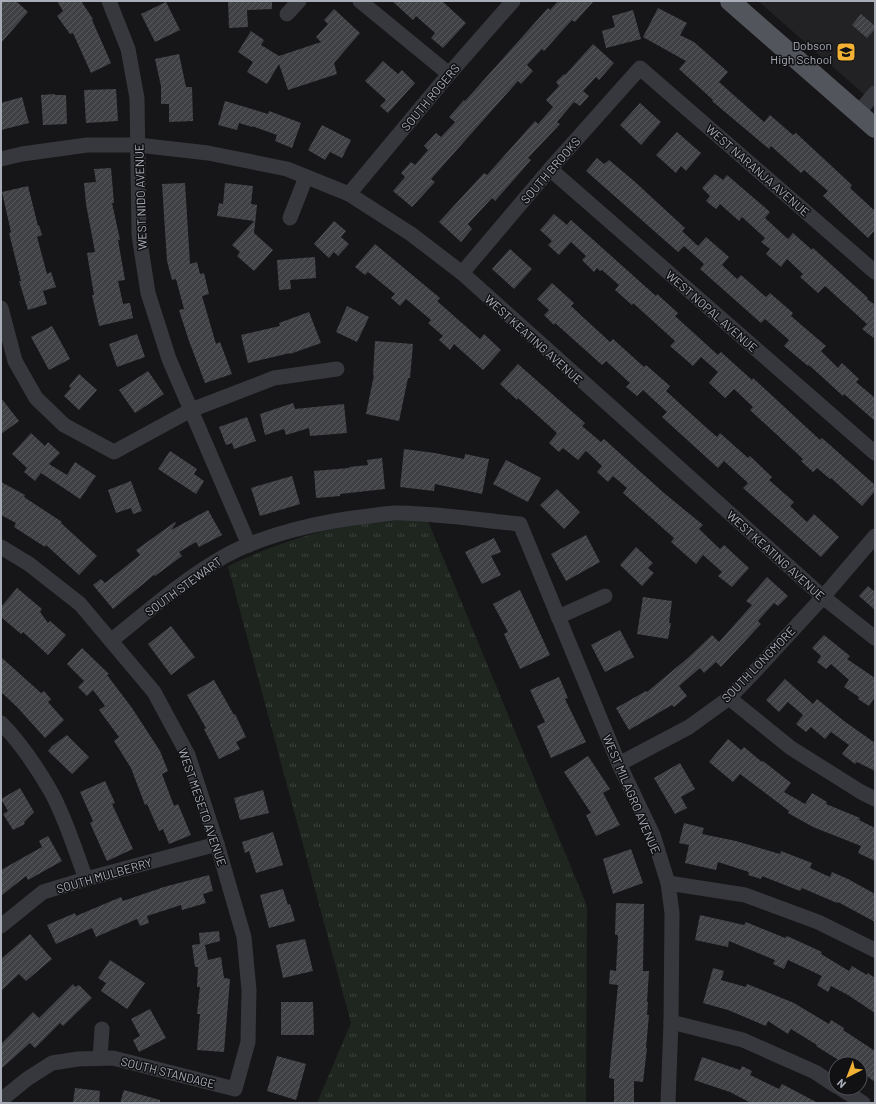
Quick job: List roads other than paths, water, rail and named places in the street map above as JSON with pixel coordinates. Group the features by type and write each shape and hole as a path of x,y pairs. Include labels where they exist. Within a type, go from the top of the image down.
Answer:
{"main road":[{"path":"730,1 875,128"}],"street":[{"name":"WEST NIDO AVENUE","path":"110,1 128,49 137,98 139,234 148,293 169,359 249,545"},
{"path":"287,14 299,1"},
{"path":"360,1 449,74"},
{"name":"SOUTH ROGERS","path":"349,194 449,74 513,1"},
{"name":"SOUTH BROOKS","path":"462,274 550,169 640,68"},
{"name":"WEST NARANJA AVENUE","path":"640,68 875,272"},
{"path":"858,113 875,93"},
{"name":"WEST KEATING AVENUE","path":"1,159 22,154 87,145 138,145 208,153 287,169 349,194 411,234 462,274 823,597 875,638"},
{"name":"WEST NOPAL AVENUE","path":"550,169 875,453"},
{"path":"290,218 306,177"},
{"path":"2,315 15,361 36,398 64,425 114,452 191,410 274,378 337,369"},
{"name":"SOUTH STEWART","path":"112,640 173,590 201,570 225,556 249,545 317,524 354,517 394,513 424,514 520,524"},
{"name":"WEST MILAGRO AVENUE","path":"520,524 619,764 653,835 668,883 672,913 671,1022 668,1103"},
{"name":"SOUTH LONGMORE","path":"619,764 689,727 729,698 823,597 875,536"},
{"name":"WEST MESETO AVENUE","path":"1,547 29,564 80,604 112,640 154,692 188,755 217,844 244,937 248,990 248,1042 235,1089"},
{"path":"558,617 605,596"},
{"path":"729,698 791,748 861,792 875,798"},
{"path":"1,723 17,739 51,790 86,879"},
{"name":"SOUTH MULBERRY","path":"1,926 43,892 217,844"},
{"path":"668,883 745,895 818,922 875,950"},
{"path":"671,1022 743,1040 815,1072 828,1081"},
{"path":"100,1058 102,1028"},
{"name":"SOUTH STANDAGE","path":"1,1100 26,1079 52,1063 78,1059 113,1058 235,1089"},
{"path":"852,1096 863,1103"}],"place":[{"name":"Dobson High School","path":"846,52"}]}
